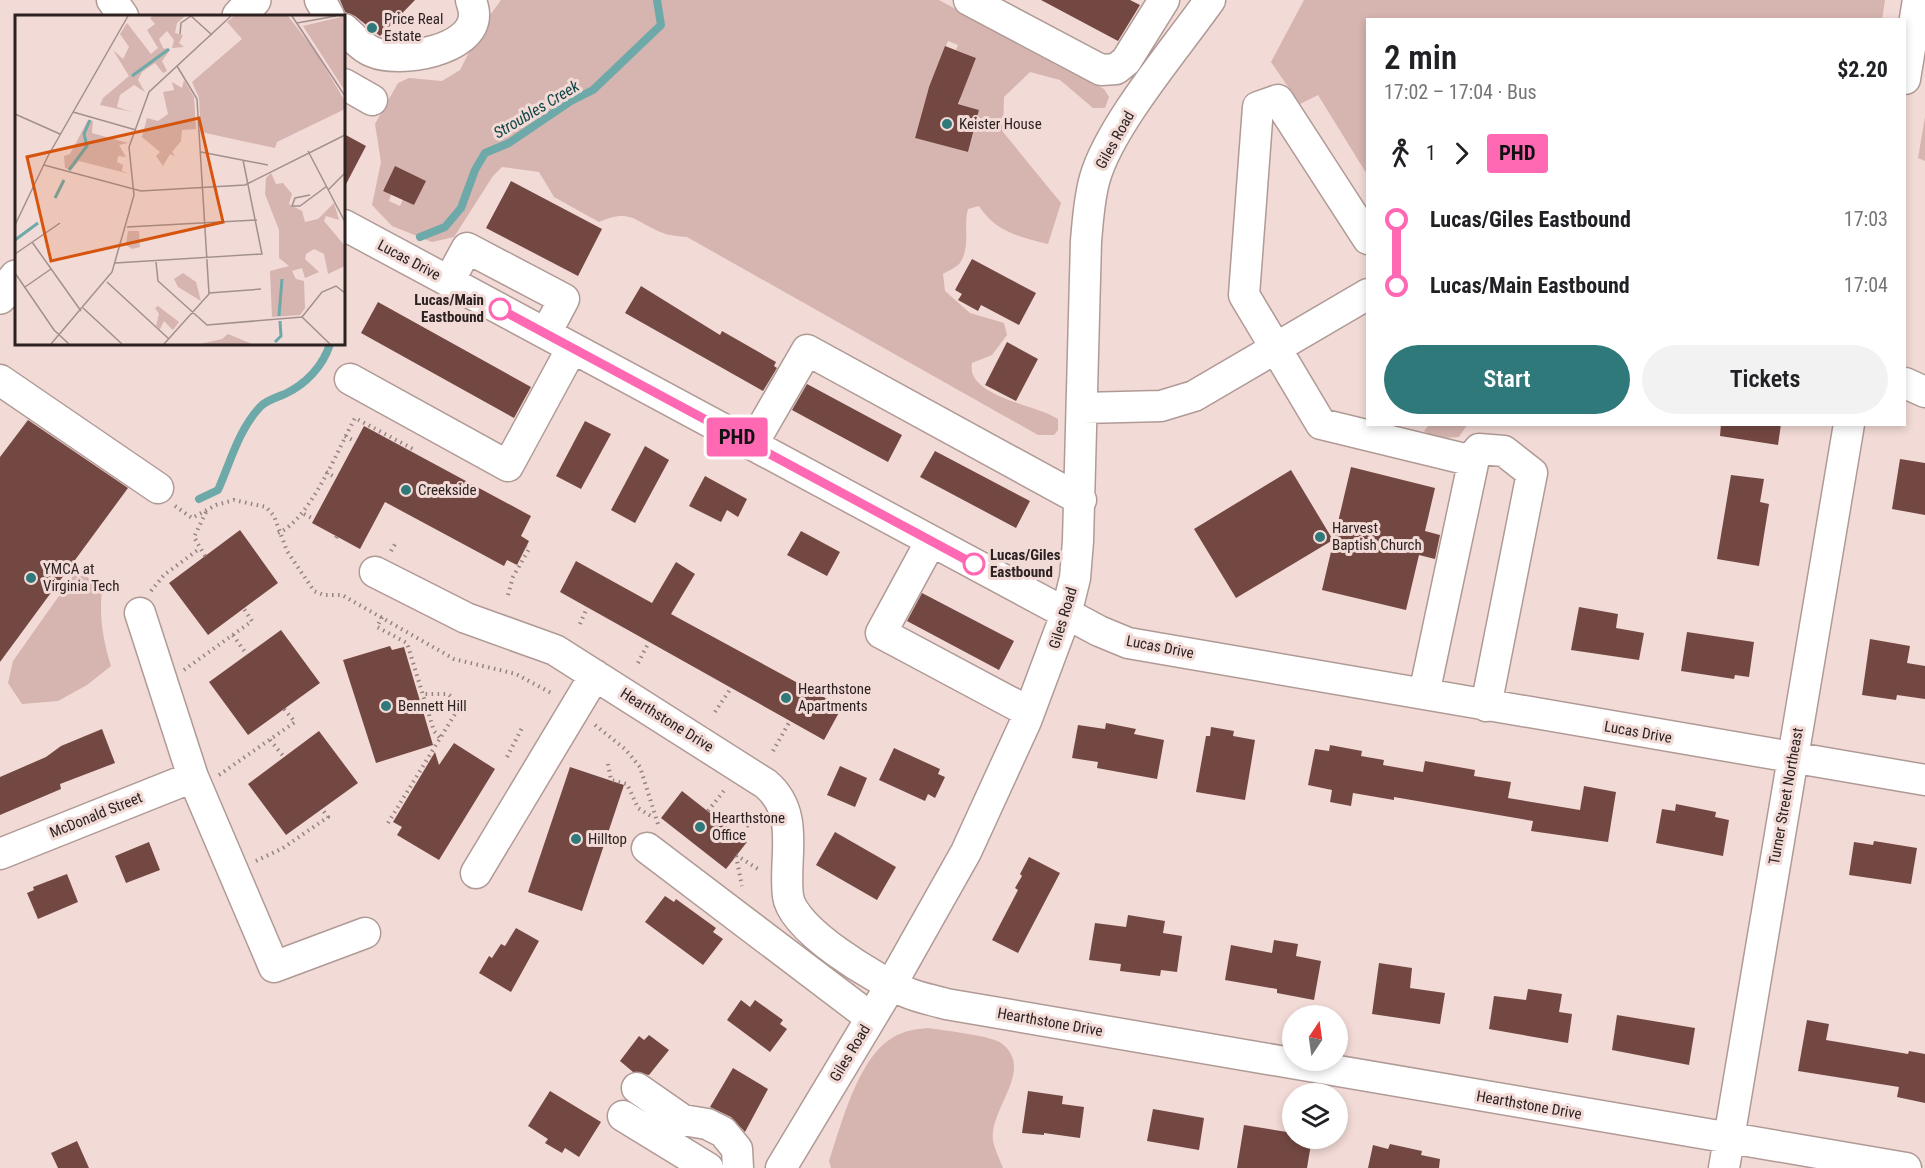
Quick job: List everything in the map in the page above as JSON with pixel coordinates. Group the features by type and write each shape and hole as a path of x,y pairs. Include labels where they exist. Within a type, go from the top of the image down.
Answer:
{"main road":[{"path":"0,297 15,278"}],"street":[{"path":"112,0 122,15"},
{"path":"320,0 328,15"},
{"path":"345,30 371,52 390,56 426,53 453,43 469,30 474,14 471,0"},
{"path":"969,0 1101,70 1116,69 1126,61 1164,0"},
{"name":"Giles Road","path":"781,1168 891,985 966,852 1029,712 1066,614 1075,578 1081,500 1086,241 1095,176 1109,146 1131,111 1210,0"},
{"path":"1906,73 1918,0"},
{"path":"345,85 372,100"},
{"path":"1366,236 1278,100 1258,107 1244,295 1321,424 1473,461"},
{"name":"Lucas Drive","path":"345,226 1066,614 1128,643 1925,780"},
{"path":"1083,408 1161,406 1194,396 1366,295"},
{"path":"350,379 508,465 572,348"},
{"path":"752,445 807,350 1081,500"},
{"path":"1906,383 1925,392"},
{"path":"4,391 166,496"},
{"name":"Turner Street Northeast","path":"1726,1154 1849,426"},
{"path":"1424,694 1473,461 1479,449 1504,451 1532,473 1486,706"},
{"path":"931,541 881,633 1029,712"},
{"name":"Hearthstone Drive","path":"375,572 466,618 555,650 772,789 782,803 788,825 788,898 793,910 810,928 847,959 908,993 946,1004 1726,1154 1906,1168"},
{"path":"140,613 193,777 274,967 365,933"},
{"path":"476,873 595,675"},
{"name":"McDonald Street","path":"0,854 193,777"},
{"path":"653,837 871,1018"},
{"path":"637,1088 683,1120 706,1124 723,1132 737,1149 738,1168"},
{"path":"623,1116 708,1168"},
{"path":"679,1151 683,1120"}],"path":[{"path":"278,533 286,530 304,514 355,418 413,449 411,452"},
{"path":"345,436 356,442"},
{"path":"326,472 336,478"},
{"path":"166,496 192,518 207,509 234,500 266,507 274,516 278,533 287,551 314,591 324,595 342,596 454,658 516,674 555,695"},
{"path":"205,556 194,537 207,509"},
{"path":"304,514 314,519"},
{"path":"508,595 513,577 529,549 526,547"},
{"path":"155,585 164,575 200,549"},
{"path":"580,624 587,608"},
{"path":"187,668 252,621 243,609"},
{"path":"382,617 377,627 407,643 434,731 440,738"},
{"path":"233,635 247,655"},
{"path":"638,663 649,642"},
{"path":"715,712 731,688"},
{"path":"388,823 455,714 458,702 448,694 422,694"},
{"path":"222,774 295,722 284,709"},
{"path":"773,751 790,722"},
{"path":"592,723 625,750 640,767 654,819 653,837"},
{"path":"507,757 523,726"},
{"path":"270,740 284,757"},
{"path":"608,764 611,780 627,784 638,808 654,819"},
{"path":"708,811 727,786"},
{"path":"262,858 284,848 328,817 322,809"},
{"path":"739,836 759,810"},
{"path":"744,896 736,855 757,870"}],"shaded area":[{"path":"501,0 939,0 1104,89 1109,97 1105,108 1093,108 1060,80 1030,72 1004,97 1003,132 1061,203 1048,244 1018,236 1001,228 979,206 968,209 963,257 959,264 943,274 945,291 970,313 1004,323 1007,335 992,355 972,363 973,374 980,384 1004,398 1058,419 1058,430 1054,435 1038,435 687,237 666,234 626,216 599,222 554,197 539,172 502,167 493,176 454,237 432,242 392,226 372,205 381,162 375,124 398,83 409,78 442,81 460,70 483,25","holes":["948,41 958,45 956,50 976,58 970,73 940,61","929,87 961,95 959,104 979,110 968,152 915,138","395,167 425,181 414,205 403,199 400,206 389,201 391,195 383,190"]},
{"path":"1304,0 1885,0 1882,18 1366,18 1366,173 1318,95 1300,104 1271,62"},
{"path":"1925,117 1925,161 1918,158"},
{"path":"1428,426 1466,426 1459,437 1436,437 1424,431"},
{"path":"78,569 102,590 102,628 111,666 87,685 58,701 22,704 8,683 13,661"},
{"path":"928,1028 996,1040 1011,1053 1014,1065 1013,1077 997,1115 993,1141 1003,1168 831,1168 829,1161 845,1112 860,1076 870,1061 892,1038 909,1031"}],"building":[{"name":"Price Real Estate","path":"340,0 415,0 380,36 355,16 345,12"},
{"path":"1041,0 1130,0 1140,5 1118,41"},
{"name":"Keister House","path":"945,46 976,58 958,104 979,110 968,152 915,138 929,87"},
{"path":"345,135 366,146 345,186"},
{"path":"395,166 426,181 414,205 383,191"},
{"path":"511,181 602,229 578,276 486,228"},
{"path":"972,259 1036,293 1019,325 981,305 978,311 958,300 962,294 955,290"},
{"path":"641,286 720,335 722,331 776,362 774,366 777,368 763,391 625,313"},
{"path":"378,302 531,387 514,418 361,333"},
{"path":"1007,342 1038,359 1016,401 985,385"},
{"path":"807,384 902,435 888,462 792,410"},
{"name":"YMCA at Virginia Tech","path":"28,420 128,488 0,662 0,457"},
{"path":"585,421 611,434 581,489 556,476"},
{"name":"Creekside","path":"364,426 531,516 521,536 529,541 517,565 507,560 504,566 385,502 360,549 312,523"},
{"path":"1721,426 1781,426 1778,445 1720,436"},
{"path":"645,446 669,460 635,523 611,510"},
{"path":"935,451 1030,501 1016,528 920,477"},
{"path":"1900,459 1925,463 1925,515 1892,509"},
{"path":"1351,467 1435,488 1425,531 1440,535 1435,559 1419,555 1406,610 1322,590"},
{"path":"1291,470 1333,540 1236,598 1194,529"},
{"path":"1731,475 1764,479 1760,502 1769,504 1759,566 1717,559"},
{"path":"705,476 747,499 738,517 727,510 721,522 689,506"},
{"path":"240,530 278,583 208,635 169,583"},
{"path":"801,531 840,552 827,576 787,555"},
{"path":"576,561 652,603 676,562 695,574 671,614 842,707 824,740 560,592"},
{"path":"922,593 1014,641 999,670 907,621"},
{"path":"1579,607 1618,614 1616,628 1644,633 1639,660 1571,650"},
{"path":"281,630 320,683 248,735 209,682"},
{"path":"1687,632 1754,642 1749,677 1735,675 1734,679 1681,671"},
{"path":"1870,639 1910,646 1907,663 1925,666 1925,699 1897,695 1896,700 1862,695"},
{"name":"Bennett Hill","path":"390,646 392,650 404,647 433,745 376,763 343,660"},
{"path":"1106,723 1136,729 1134,734 1164,740 1157,779 1097,768 1098,762 1072,758 1078,725 1105,729"},
{"path":"1211,727 1234,731 1233,736 1255,740 1245,800 1196,792 1206,736 1210,736"},
{"path":"102,729 115,763 60,784 61,789 0,815 0,777 46,757 61,746"},
{"path":"319,731 358,783 286,835 248,784"},
{"name":"Bennett Hill","path":"454,743 495,769 439,860 397,835 402,827 393,822 435,752 439,765"},
{"path":"1330,745 1362,751 1361,756 1384,760 1383,765 1423,772 1425,761 1475,770 1474,776 1511,782 1508,798 1580,810 1584,786 1616,792 1608,842 1531,831 1533,821 1394,797 1394,800 1353,793 1351,806 1330,802 1332,790 1308,785 1315,749 1329,751"},
{"path":"894,748 940,769 938,774 945,777 935,798 928,794 925,801 879,780"},
{"path":"840,766 867,778 855,807 827,795"},
{"name":"Hilltop","path":"570,767 624,785 582,911 528,892"},
{"name":"Hearthstone Office","path":"682,791 747,842 726,869 661,818"},
{"path":"1676,804 1716,812 1715,817 1729,820 1723,856 1656,843 1662,809 1675,811"},
{"path":"835,832 896,867 877,900 816,865"},
{"path":"1874,841 1917,848 1911,884 1849,875 1854,842 1873,845"},
{"path":"149,842 160,870 126,883 115,856"},
{"path":"1029,857 1060,873 1018,953 992,940 1018,890 1015,888"},
{"path":"67,874 78,902 38,919 27,893 34,890 33,887"},
{"path":"665,896 674,902 676,899 716,928 713,932 723,939 703,965 645,922"},
{"path":"1128,915 1165,921 1163,933 1182,936 1177,972 1161,970 1160,976 1120,971 1121,964 1089,960 1095,923 1126,927"},
{"path":"516,928 539,941 511,992 479,973 489,956 492,958 501,944 505,946"},
{"path":"1274,940 1298,944 1296,956 1321,961 1314,1000 1277,993 1277,989 1225,980 1231,945 1272,953"},
{"path":"1379,963 1412,968 1410,988 1445,993 1440,1024 1372,1014"},
{"path":"1528,989 1562,994 1559,1012 1572,1014 1568,1043 1489,1029 1494,996 1526,1000"},
{"path":"741,1000 750,1007 755,1000 783,1020 780,1024 787,1029 770,1052 727,1020"},
{"path":"1617,1015 1695,1028 1689,1065 1612,1050"},
{"path":"1807,1020 1829,1024 1826,1040 1908,1054 1909,1051 1925,1054 1925,1103 1897,1097 1899,1087 1798,1071"},
{"path":"649,1035 669,1050 649,1075 633,1072 620,1061 639,1036 644,1040"},
{"path":"733,1068 768,1089 745,1132 731,1117 710,1107"},
{"path":"550,1091 601,1122 579,1157 565,1148 562,1153 545,1143 548,1139 528,1126"},
{"path":"1028,1091 1063,1096 1062,1104 1084,1107 1080,1138 1044,1133 1044,1135 1022,1133"},
{"path":"1153,1109 1204,1118 1199,1150 1147,1141"},
{"path":"1244,1125 1282,1131 1282,1149 1310,1149 1307,1168 1237,1168"},
{"path":"77,1141 89,1168 58,1168 51,1153"},
{"path":"1390,1144 1422,1151 1421,1155 1440,1159 1439,1168 1368,1168 1373,1145 1388,1149"}],"waterway":[{"name":"Stroubles Creek","path":"420,237 445,227 461,208 475,170 485,153 509,143 571,101 593,90 661,25 657,0"},
{"name":"Stroubles Creek","path":"199,499 218,490 246,425 260,407 307,380 323,360 330,345"}],"bus line":[{"name":"PHD","path":"500,309 974,564"}],"place":[{"name":"Price Real Estate","path":"372,28"},
{"name":"Keister House","path":"947,124"},
{"name":"Lucas/Main Eastbound","path":"500,309"},
{"name":"Creekside","path":"406,490"},
{"name":"Harvest Baptish Church","path":"1320,537"},
{"name":"Lucas/Giles Eastbound","path":"974,564"},
{"name":"YMCA at Virginia Tech","path":"31,578"},
{"name":"Hearthstone Apartments","path":"786,698"},
{"name":"Bennett Hill","path":"386,706"},
{"name":"Hearthstone Office","path":"700,827"},
{"name":"Hilltop","path":"576,839"}]}
